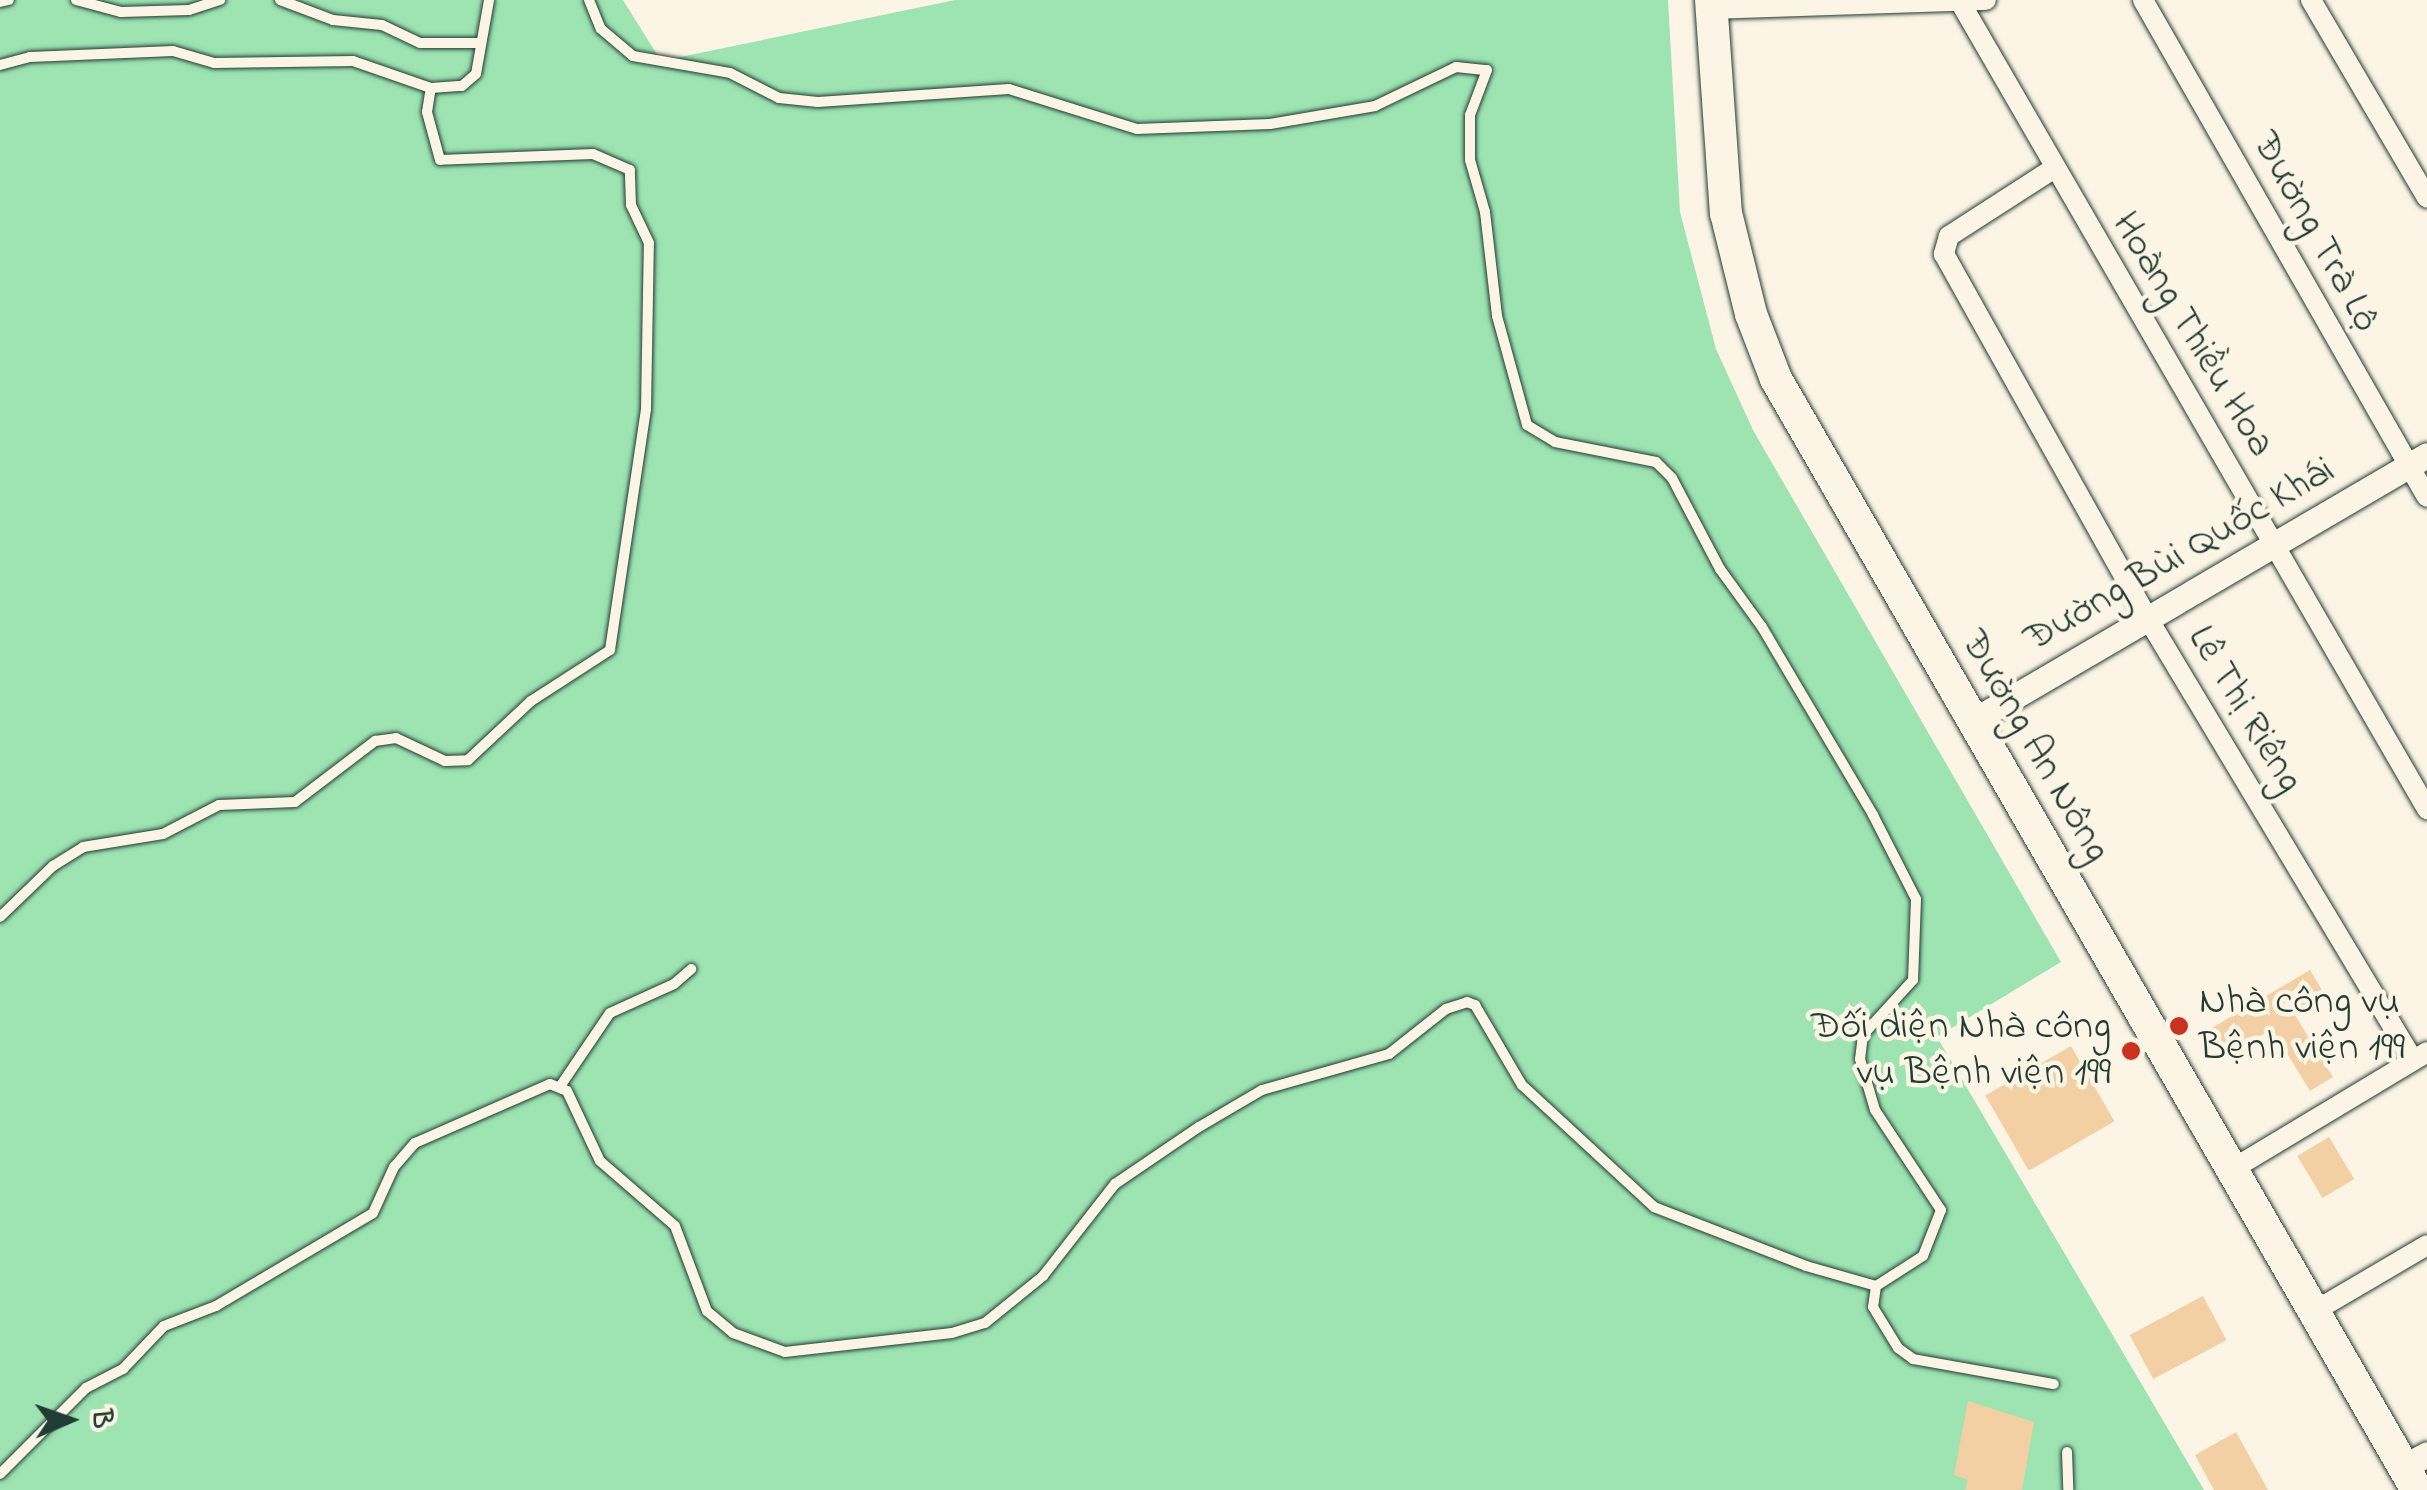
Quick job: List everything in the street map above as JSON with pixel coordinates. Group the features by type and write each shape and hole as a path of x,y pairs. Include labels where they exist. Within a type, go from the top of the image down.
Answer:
{"main road":[{"name":"Đường An Nông","path":"1711,4 1726,214 1762,346 1810,445 2313,1312 2416,1470"}],"street":[{"path":"1711,4 1986,0"},
{"name":"Đường Trà Lộ","path":"2143,0 2417,461 2427,497"},
{"path":"2312,0 2427,198"},
{"name":"Hoàng Thiều Hoa","path":"1959,3 2427,809"},
{"name":"Lê Thị Riêng","path":"2053,169 1948,236 1944,254 2147,617 2420,1056"},
{"name":"Đường Bùi Quốc Khái","path":"1971,722 2417,461"},
{"path":"2231,1170 2420,1056"},
{"path":"2313,1312 2427,1246"}],"lane":[{"path":"0,2 10,0"},
{"path":"76,0 120,12 189,10 220,0"},
{"path":"280,0 334,20 382,25 420,43 479,43"},
{"path":"0,65 156,50 214,63 353,60 431,88 472,83 489,0"},
{"path":"589,0 601,28 633,56 730,73 779,98 818,102 1009,89 1136,130 1270,124 1375,106 1456,67 1488,70 1470,115 1470,160 1485,212 1497,316 1526,426 1555,442 1656,462 1672,478 1720,570 1762,627 1873,815 1916,899 1913,980 1863,1035 1860,1060 1875,1110 1941,1210 1923,1256 1876,1286 1872,1296 1880,1323 1914,1360 2054,1384"},
{"path":"0,917 52,866 84,847 164,834 219,805 296,802 375,742 396,738 445,760 468,760 531,700 610,650 646,409 649,243 631,205 630,170 593,154 440,160 428,112 431,88"},
{"path":"561,1086 610,1014 674,984 691,969"},
{"path":"561,1086 600,1161 675,1226 707,1311 733,1333 786,1352 966,1331 985,1323 1043,1276 1115,1184 1199,1127 1262,1090 1389,1054 1446,1010 1466,1002 1475,1005 1522,1084 1654,1207 1806,1266 1876,1286"},
{"path":"0,1474 86,1388 122,1369 164,1326 216,1306 258,1275 311,1253 373,1212 415,1143 550,1084 561,1086"},
{"path":"2067,1452 2068,1490"}],"green space":[{"path":"0,0 623,0 661,61 955,0 1668,0 1680,212 1716,349 1753,430 2061,962 1937,1037 2204,1490 0,1490"}],"building":[{"path":"2310,970 2326,997 2295,1015 2333,1077 2310,1091 2272,1029 2225,1056 2210,1029"},
{"path":"2071,1046 2114,1121 2029,1171 1985,1096"},
{"path":"2329,1137 2354,1179 2323,1198 2297,1156"},
{"path":"2203,1296 2226,1340 2153,1379 2130,1335"},
{"path":"1968,1401 2034,1422 2022,1490 1965,1490 1968,1480 1954,1475"},
{"path":"2236,1432 2268,1490 2214,1490 2195,1455"}],"place":[{"name":"Nhà công vụ Bệnh viện 199","path":"2179,1026"},
{"name":"Đối diện Nhà công vụ Bệnh viện 199","path":"2131,1051"}]}
